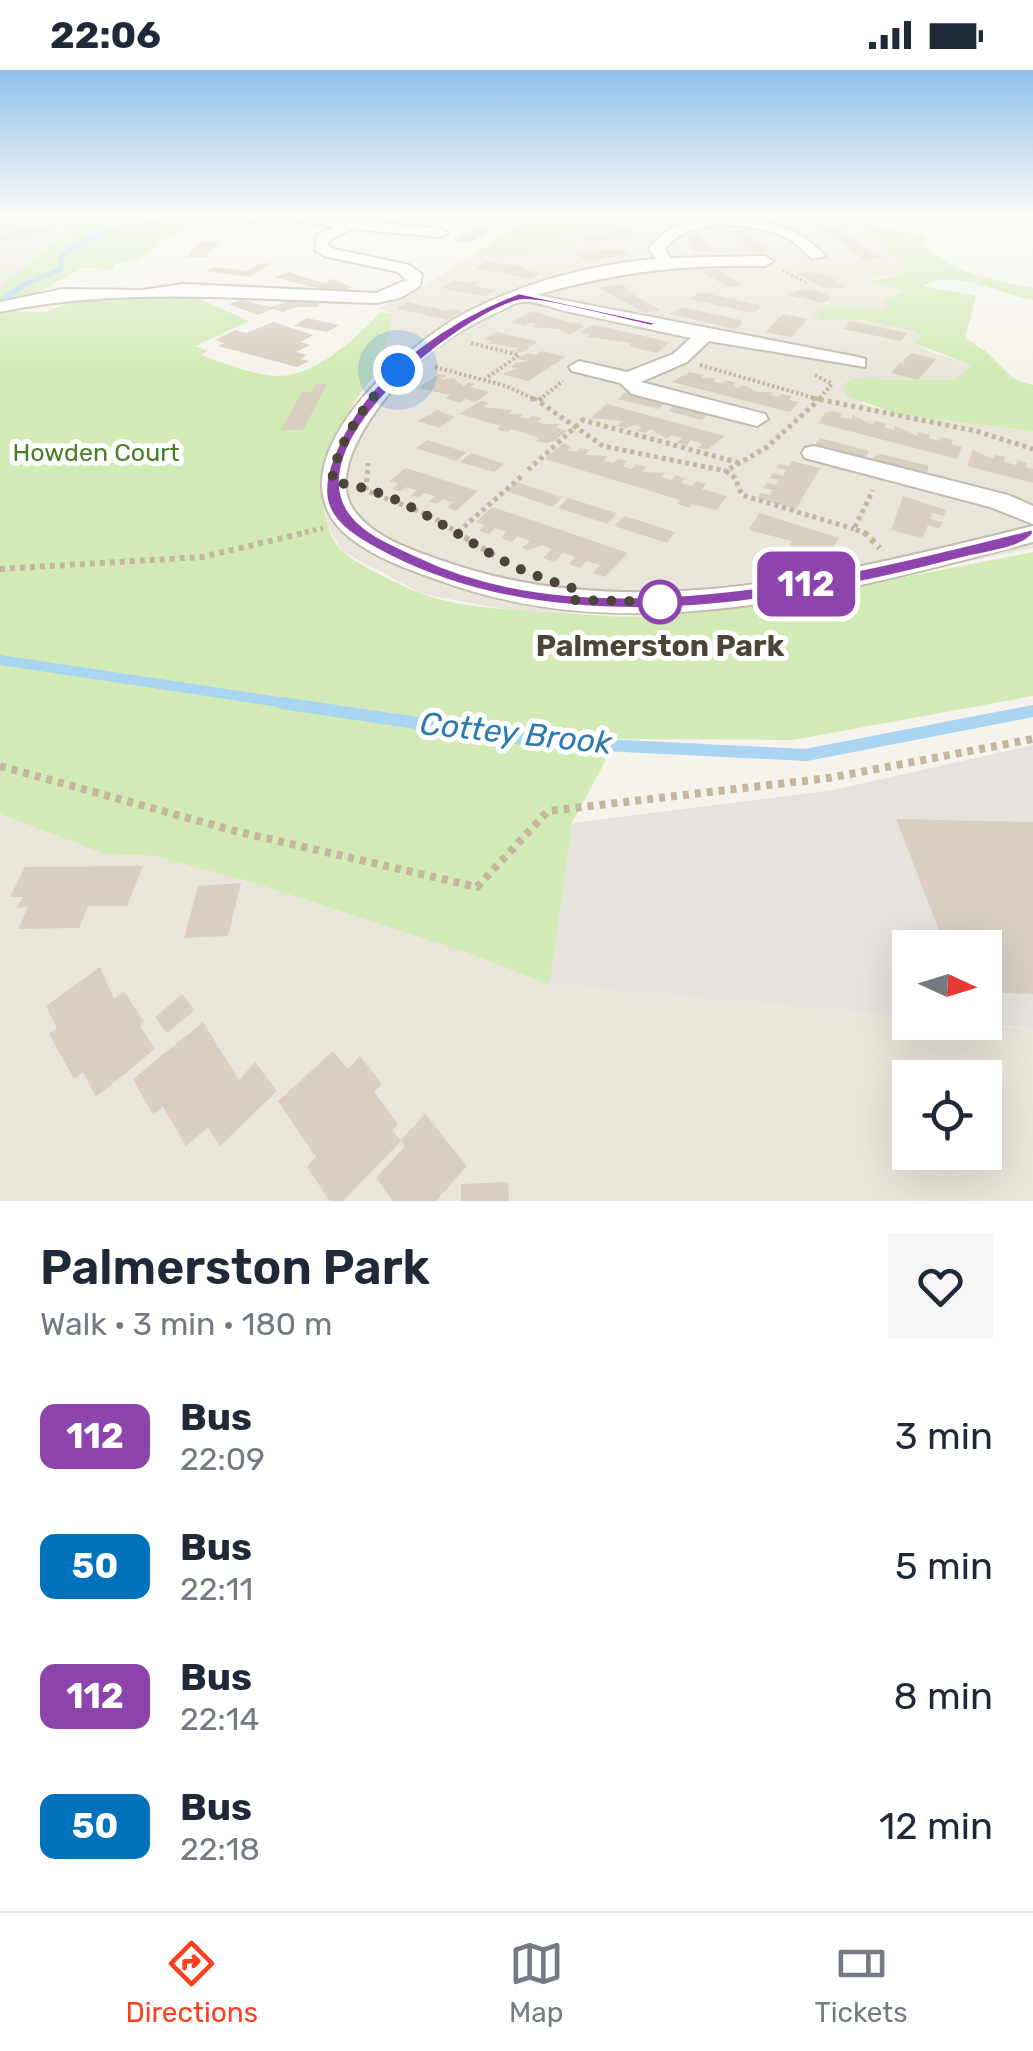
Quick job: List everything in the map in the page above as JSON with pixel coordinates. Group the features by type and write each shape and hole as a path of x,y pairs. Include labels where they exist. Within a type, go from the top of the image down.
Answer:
{"street":[{"path":"0,307 63,294 184,289 365,299 394,294 414,282 414,274 394,266"},
{"path":"627,266 519,296 445,336 385,382 359,417 333,470 332,491 348,522 372,540 434,572 515,594 559,600 674,602 900,568 1033,534"},
{"path":"519,296 705,336 858,363"},
{"path":"579,368 629,379 679,358 705,336"},
{"path":"629,379 630,385 640,389 758,419"},
{"path":"814,453 882,480 999,500 1033,516"}],"path":[{"path":"445,336 519,355 484,380"},
{"path":"679,358 819,400 976,431 1033,449"},
{"path":"409,360 484,380 538,401 603,446 726,471 742,495 864,532 900,568"},
{"path":"538,401 579,368"},
{"path":"726,471 743,464 827,392"},
{"path":"458,532 583,420 743,464"},
{"path":"854,529 873,489 882,480"},
{"path":"332,482 396,500 503,561"},
{"path":"0,569 202,556 348,522"},
{"path":"0,766 236,831 476,887 548,812 829,778 1033,739"}],"shaded area":[{"path":"0,266 26,266 0,287"},
{"name":"Palmerston Park","path":"456,266 902,266 908,274 875,277 869,282 907,291 887,309 830,306 822,320 862,320 915,331 921,335 916,344 972,365 956,380 852,379 863,404 900,415 1033,431 1033,548 794,597 649,616 509,610 422,594 342,551 326,523 324,472 349,411 388,363 397,358 385,352 394,314 378,308"},
{"path":"1033,745 1033,1028 1002,1025 1002,930 892,930 892,1015 550,985 572,823 833,790"},
{"path":"0,814 104,854 153,856 251,882 465,952 550,985 892,1015 892,1040 1002,1040 1002,1026 1033,1028 1033,1201 0,1201"}],"green space":[{"path":"26,266 114,266 115,269 82,268 29,298 0,302 0,287"},
{"path":"901,266 955,266 976,275 1033,288 1033,300 948,279 923,286 976,296 965,338 987,352 1014,379 1033,385 1033,431 900,415 847,396 843,385 852,379 955,380 972,365 916,344 921,336 914,331 862,320 822,320 812,315 829,306 886,309 885,299 905,291 867,281 907,274"},
{"name":"Howden Court","path":"187,293 249,321 195,346 207,351 201,355 277,376 291,375 320,363 381,312 394,314 385,351 397,358 378,372 345,418 326,474 324,502 328,528 340,549 401,585 434,598 482,607 639,617 796,597 1033,552 1033,696 793,740 617,739 572,823 550,985 465,952 251,882 153,856 104,854 0,814 0,311 47,312 81,298 129,299"}],"building":[{"path":"269,266 249,277 206,271 214,267 247,271"},
{"path":"515,266 540,273 531,279 476,268"},
{"path":"716,269 743,285 728,287 701,271"},
{"path":"289,272 323,283 334,279 352,287 337,293 274,277"},
{"path":"797,273 831,277 846,288 824,288"},
{"path":"453,281 478,283 474,286 495,290 486,296 441,288"},
{"path":"620,284 660,310 645,313 599,288"},
{"path":"797,290 818,291 832,298 823,303 788,295"},
{"path":"700,292 760,307 754,313 689,299"},
{"path":"242,300 271,307 292,300 321,300 317,307 296,307 283,312 273,309 257,315 228,304"},
{"path":"407,302 443,310 463,309 448,320 397,309"},
{"path":"681,307 742,323 736,329 669,314"},
{"path":"532,311 572,323 583,322 579,325 585,326 569,335 560,329 511,322"},
{"path":"783,314 808,319 791,337 765,332"},
{"path":"307,318 339,325 327,332 294,326"},
{"path":"850,321 907,333 901,341 843,329"},
{"path":"273,322 313,335 300,342 310,345 296,352 307,355 301,359 309,361 297,367 218,346 225,343 215,340 235,330 246,333"},
{"path":"590,325 669,342 657,353 628,346 632,343 587,337 590,334 581,332"},
{"path":"496,332 538,342 522,352 515,351 519,348 487,343 492,341 485,339"},
{"path":"541,351 566,357 528,381 502,374 518,368 511,367 516,363 528,361 518,359 527,353 536,355"},
{"path":"911,353 936,359 918,380 891,373 900,363 906,365 902,362"},
{"path":"689,372 704,375 700,378 716,378 713,381 722,384 726,380 736,383 732,386 738,388 743,385 758,392 773,392 770,395 778,397 792,396 789,400 798,402 790,412 672,382"},
{"path":"439,374 446,376 441,380 453,378 464,386 469,382 475,384 470,387 489,392 476,402 465,399 460,403 445,398 450,395 418,388"},
{"path":"316,384 327,384 303,430 281,430 302,392 312,392"},
{"path":"625,392 666,402 659,409 618,399"},
{"path":"481,401 489,403 484,407 512,410 508,414 524,414 519,417 526,419 542,418 537,422 560,424 556,427 566,431 555,441 545,443 536,441 540,438 511,429 507,432 497,429 501,426 459,414"},
{"path":"607,404 725,436 707,450 691,440 687,445 677,443 682,438 671,435 667,439 650,429 645,433 637,431 641,427 634,425 617,426 621,421 591,418"},
{"path":"674,405 708,413 702,420 668,411"},
{"path":"438,410 454,417 440,428 417,421"},
{"path":"825,413 842,413 840,417 851,419 853,415 873,425 875,421 886,423 884,427 894,430 895,426 917,436 919,432 939,441 941,437 953,440 951,444 962,447 957,459 818,423"},
{"path":"820,438 869,451 865,459 815,446"},
{"path":"427,440 467,452 456,461 416,448"},
{"path":"563,443 572,446 567,450 589,450 585,455 608,456 604,461 613,463 618,459 627,461 623,466 632,469 637,464 646,467 642,472 665,473 661,477 672,480 676,475 685,478 681,483 692,486 696,481 706,484 702,489 727,496 717,510 692,504 690,508 677,504 680,500 545,459"},
{"path":"973,450 993,459 995,455 1005,457 1004,462 1016,465 1017,460 1027,463 1026,467 1033,469 1033,483 967,466"},
{"path":"471,453 504,464 494,472 460,462"},
{"path":"877,453 929,466 926,475 873,461"},
{"path":"792,461 820,468 796,509 757,498 761,493 770,495 773,490 763,488 767,483 776,485 779,480 770,478 773,473 783,476 786,470 777,468 779,464 789,466"},
{"path":"406,468 478,491 456,511 447,507 453,502 443,499 437,504 428,502 435,496 410,496 417,490 392,489 398,484 389,481"},
{"path":"517,482 562,497 553,507 506,491"},
{"path":"903,496 946,510 944,516 932,513 930,519 942,522 939,529 928,525 923,539 891,530"},
{"path":"568,498 617,513 608,524 558,508"},
{"path":"492,507 628,553 605,577 593,573 600,565 586,561 580,568 569,564 575,557 563,552 554,562 543,558 552,549 542,545 522,548 530,541 517,536 512,542 501,538 506,532 495,528 489,534 479,531 485,525 476,522"},
{"path":"760,513 839,538 828,557 789,545 792,541 748,530"},
{"path":"624,516 675,532 667,543 614,526"},
{"path":"896,819 1033,822 1033,994 1002,993 1002,930 939,930"},
{"path":"143,866 127,906 88,906 79,928 18,929 28,907 17,908 23,897 10,897 25,867"},
{"path":"241,883 228,936 184,938 198,886"},
{"path":"100,967 114,999 124,991 144,1022 140,1026 155,1049 96,1097 83,1072 74,1079 49,1034 57,1028 46,1006"},
{"path":"182,994 195,1010 167,1033 155,1017"},
{"path":"203,1022 239,1080 255,1062 277,1091 220,1146 208,1127 186,1146 163,1107 153,1115 133,1079"},
{"path":"333,1051 348,1069 360,1056 382,1084 374,1092 398,1124 392,1130 401,1141 343,1201 330,1201 307,1167 316,1157 278,1101"},
{"path":"425,1114 467,1166 436,1201 393,1201 376,1178 405,1146 401,1140"},
{"path":"508,1182 509,1201 461,1201 461,1184"}],"waterway":[{"path":"9,296 61,266"},
{"path":"2,301 12,293"},
{"name":"Cottey Brook","path":"0,660 299,705"},
{"name":"Cottey Brook","path":"282,703 544,742 806,755 1033,711"}],"bus line":[{"name":"112","path":"651,323 519,296 458,328 398,370 359,417 333,470 332,491 339,508 348,522 372,540 434,572 515,594 618,603 674,602 789,587 900,568 1033,534"}],"place":[{"name":"Palmerston Park","path":"660,602"}],"route":[{"path":"398,370 359,417 333,470 332,482 396,500 431,516 516,568 572,588 570,600 674,602 660,602"}]}
